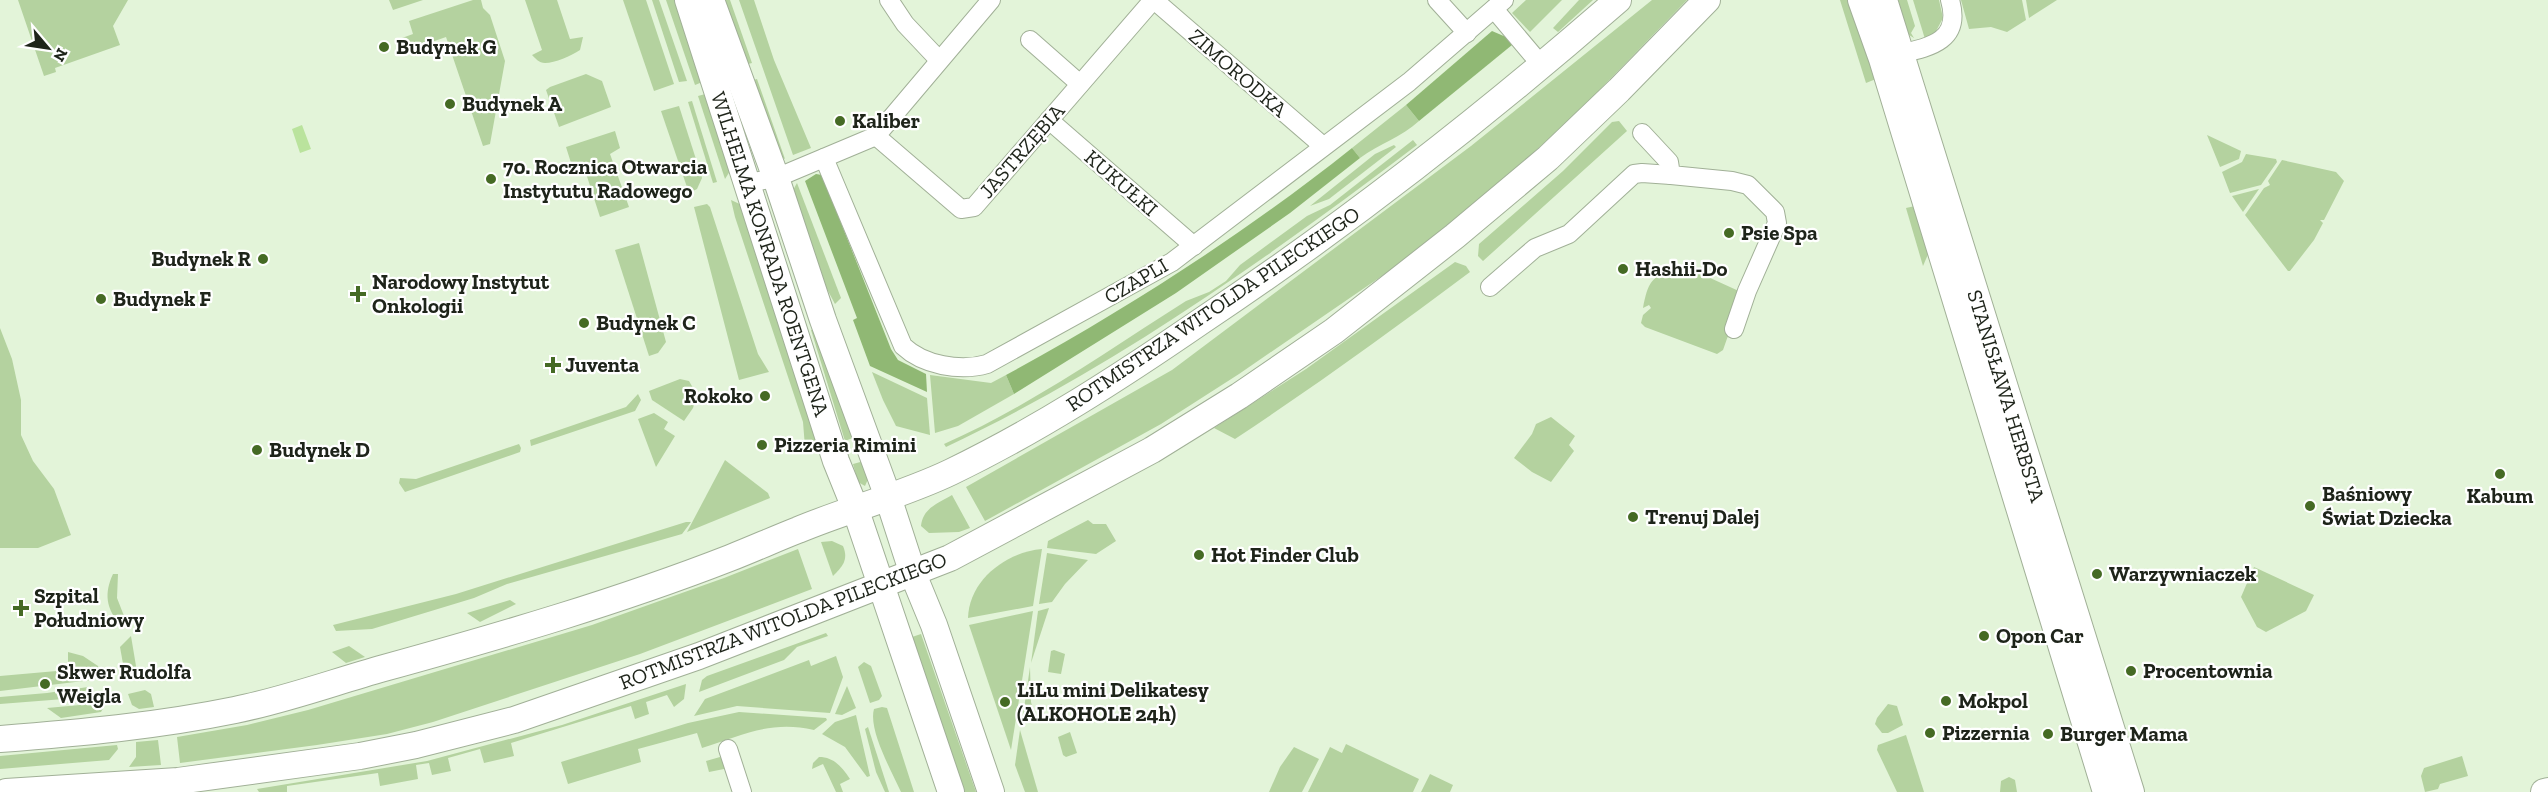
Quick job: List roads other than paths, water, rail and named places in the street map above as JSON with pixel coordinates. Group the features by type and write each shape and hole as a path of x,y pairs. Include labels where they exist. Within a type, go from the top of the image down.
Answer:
{"main road":[{"name":"WILHELMA KONRADA ROENTGENA","path":"688,0 836,461 855,508 951,792"},
{"name":"WILHELMA KONRADA ROENTGENA","path":"711,0 776,178 823,320 888,497 913,574 934,625 991,792"},
{"name":"ROTMISTRZA WITOLDA PILECKIEGO","path":"0,739 121,729 240,709 586,608 732,558 950,472 1030,429 1122,375 1257,285 1374,200 1542,66 1618,0"},
{"name":"ROTMISTRZA WITOLDA PILECKIEGO","path":"6,792 178,781 360,756 416,745 514,720 760,634 880,585 913,574 986,540 1152,450 1239,396 1334,332 1455,236 1548,158 1619,90 1707,0"},
{"name":"STANISŁAWA HERBSTA","path":"1861,0 1891,56 1968,277 2131,792"},
{"name":"STANISŁAWA HERBSTA","path":"1884,0 1891,56 2106,792"}],"street":[{"path":"889,0 905,24 939,60"},
{"path":"747,183 776,178 876,136 991,0"},
{"name":"JASTRZĘBIA","path":"876,136 961,209 974,207 1153,0"},
{"name":"ZIMORODKA","path":"1153,0 1323,146"},
{"path":"1437,0 1467,33"},
{"path":"1891,56 1935,45 1942,39 1950,30 1952,21 1953,10 1950,0"},
{"path":"1499,5 1542,66"},
{"name":"CZAPLI","path":"824,158 903,346 916,356 927,360 964,368 987,364 1146,278 1194,246 1409,82 1499,5"},
{"path":"1030,40 1080,84"},
{"name":"KUKUŁKI","path":"1049,120 1194,246"},
{"path":"1642,133 1669,162 1671,175"},
{"path":"1490,287 1535,248 1569,234 1635,174 1732,181 1748,185 1775,212 1777,223 1734,329"},
{"path":"728,749 742,792"}],"place":[{"name":"Budynek G","path":"384,47"},
{"name":"Budynek A","path":"450,104"},
{"name":"Kaliber","path":"840,121"},
{"name":"70. Rocznica Otwarcia Instytutu Radowego","path":"491,179"},
{"name":"Psie Spa","path":"1729,233"},
{"name":"Budynek R","path":"263,259"},
{"name":"Hashii-Do","path":"1623,269"},
{"name":"Narodowy Instytut Onkologii","path":"358,294"},
{"name":"Budynek F","path":"101,299"},
{"name":"Budynek C","path":"584,323"},
{"name":"Juventa","path":"553,365"},
{"name":"Rokoko","path":"765,396"},
{"name":"Pizzeria Rimini","path":"762,445"},
{"name":"Budynek D","path":"257,450"},
{"name":"Kabum","path":"2500,474"},
{"name":"Baśniowy Świat Dziecka","path":"2310,506"},
{"name":"Trenuj Dalej","path":"1633,517"},
{"name":"Hot Finder Club","path":"1199,555"},
{"name":"Warzywniaczek","path":"2097,574"},
{"name":"Szpital Południowy","path":"21,608"},
{"name":"Opon Car","path":"1984,636"},
{"name":"Procentownia","path":"2131,671"},
{"name":"Skwer Rudolfa Weigla","path":"45,684"},
{"name":"Mokpol","path":"1946,701"},
{"name":"LiLu mini Delikatesy (ALKOHOLE 24h)","path":"1005,702"},
{"name":"Pizzernia","path":"1930,733"},
{"name":"Burger Mama","path":"2048,734"}]}
